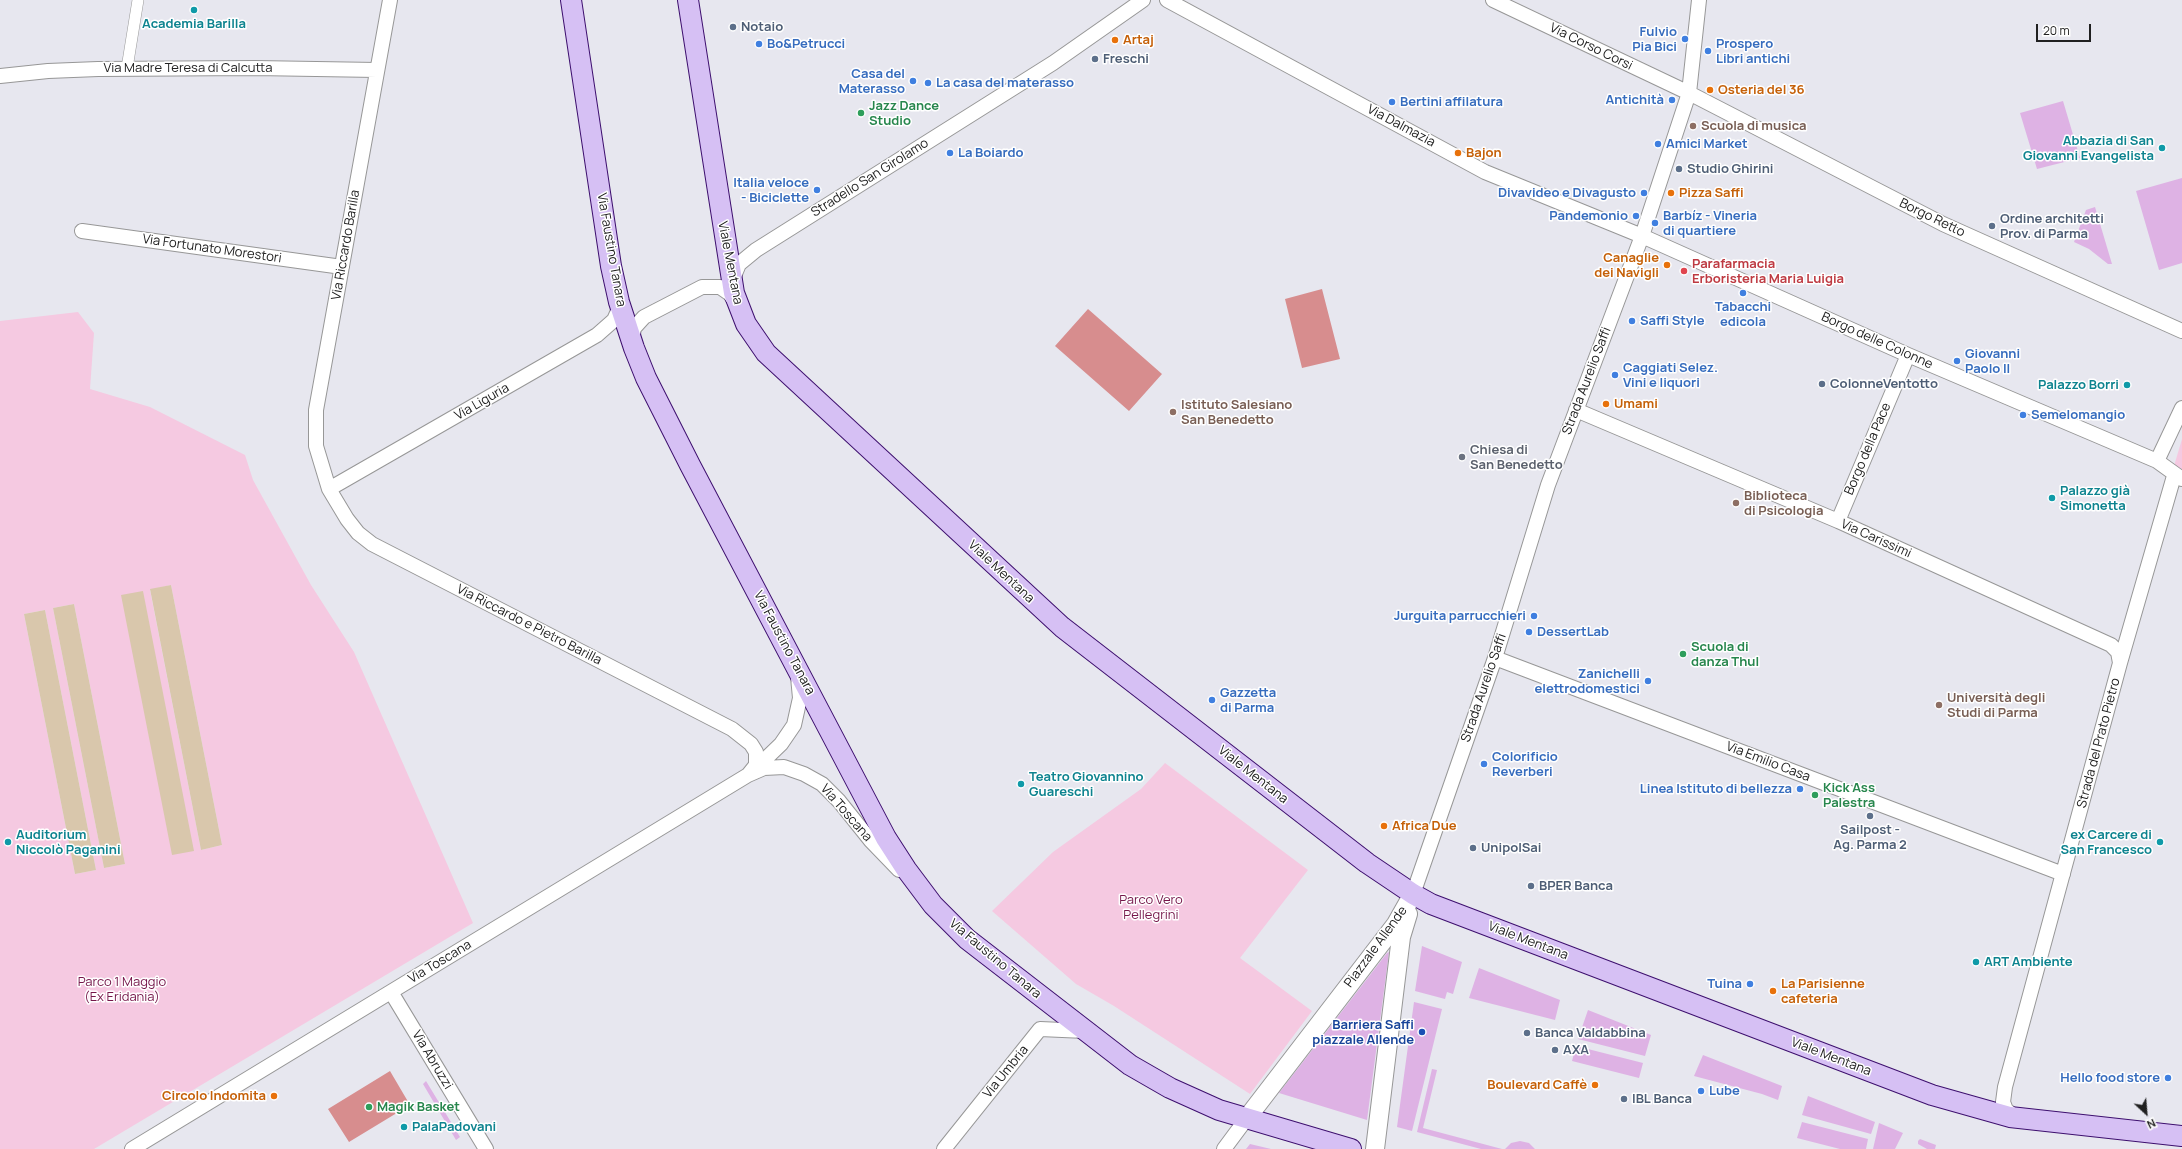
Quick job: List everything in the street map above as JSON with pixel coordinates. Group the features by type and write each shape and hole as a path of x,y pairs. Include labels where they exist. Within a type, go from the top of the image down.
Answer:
{"main road":[{"name":"Via Faustino Tanara","path":"571,0 611,266 619,302 634,348 667,421 886,838 928,898 953,926 983,953 1130,1065 1170,1088 1212,1107 1247,1118"},
{"name":"Viale Mentana","path":"688,0 735,296 752,334 774,362 1062,626 1367,863 1413,894 1438,906 1904,1085 1971,1108 2021,1119 2182,1136"},
{"path":"1247,1118 1351,1149"}],"street":[{"path":"127,68 138,0"},
{"name":"Via Riccardo Barilla","path":"329,489 316,446 315,422 390,0"},
{"name":"Stradello San Girolamo","path":"735,296 736,269 756,250 1053,63 1143,0"},
{"name":"Via Dalmazia","path":"1167,0 1486,172 1642,236"},
{"name":"Via Corso Corsi","path":"1493,0 1688,93"},
{"name":"Strada Aurelio Saffi","path":"1413,894 1495,658 1548,486 1642,236 1688,93 1698,0"},
{"name":"Via Madre Teresa di Calcutta","path":"0,76 54,70 127,68 377,70"},
{"name":"Borgo Retto","path":"1688,93 1943,224 2182,331"},
{"name":"Via Fortunato Morestori","path":"82,231 342,267"},
{"name":"Borgo delle Colonne","path":"1642,236 1908,355 2157,461 2178,478"},
{"path":"634,348 633,331 644,317 696,289 707,286 720,287 735,296"},
{"name":"Via Liguria","path":"329,489 597,336 608,328 614,320 618,311 619,302"},
{"name":"Borgo della Pace","path":"1838,522 1908,355"},
{"path":"2157,461 2182,408"},
{"name":"Via Carissimi","path":"1576,410 1838,522 2111,645 2118,652 2120,663"},
{"name":"Strada del Prato Pietro","path":"2021,1119 2011,1115 2006,1110 2003,1102 2004,1093 2120,663 2178,478"},
{"name":"Via Riccardo e Pietro Barilla","path":"329,489 347,519 358,533 372,544 725,726 778,764 794,770"},
{"name":"Via Toscana","path":"748,775 786,738 797,718 800,691 792,658"},
{"name":"Via Emilio Casa","path":"1495,658 2063,874"},
{"name":"Via Riccardo e Pietro Barilla","path":"747,742 755,749 757,758 754,768 748,775"},
{"name":"Via Toscana","path":"132,1149 748,775 764,768 773,766 794,770 813,778 831,792 871,841 928,898"},
{"name":"Piazzale Allende","path":"1247,1118 1396,924 1413,894"},
{"name":"Piazzale Allende","path":"1375,1149 1401,937 1413,894"},
{"name":"Via Abruzzi","path":"391,992 486,1149"},
{"name":"Via Umbria","path":"944,1149 1040,1029 1084,1031"},
{"path":"1224,1149 1247,1118"}],"shaded area":[{"path":"2063,101 2080,158 2037,169 2020,113"},
{"path":"2182,178 2182,263 2159,270 2136,191"},
{"path":"2095,207 2112,264 2108,264 2089,249 2074,242 2086,210"},
{"path":"1322,289 1340,359 1302,368 1285,299"},
{"path":"1088,309 1162,374 1129,411 1055,346"},
{"path":"171,585 222,845 201,850 150,589"},
{"path":"143,591 194,851 172,855 121,595"},
{"path":"74,604 125,864 104,868 53,608"},
{"path":"45,610 96,870 75,874 24,614"},
{"path":"1422,946 1462,962 1453,994 1447,992 1445,999 1415,991"},
{"path":"1389,952 1367,1120 1279,1093 1387,953"},
{"path":"1479,968 1560,1000 1555,1020 1469,998"},
{"path":"1414,1002 1442,1009 1412,1131 1397,1127"},
{"path":"1588,1010 1651,1035 1645,1056 1578,1039"},
{"path":"1576,1046 1643,1063 1639,1078 1572,1061"},
{"path":"1703,1055 1782,1086 1778,1100 1762,1094 1694,1076"},
{"path":"1432,1069 1437,1070 1423,1128 1502,1149 1481,1149 1417,1132"},
{"name":"Magik Basket","path":"390,1071 410,1105 349,1142 328,1109"},
{"path":"426,1081 460,1137 456,1140 423,1084"},
{"path":"1808,1096 1875,1122 1871,1134 1802,1115"},
{"path":"1802,1122 1868,1139 1866,1149 1840,1149 1797,1138"},
{"path":"1879,1123 1903,1133 1895,1149 1873,1149"},
{"path":"1920,1139 1936,1145 1935,1149 1927,1149 1918,1144"},
{"path":"1520,1141 1529,1143 1535,1149 1505,1149 1511,1143"},
{"path":"1250,1144 1271,1149 1246,1149"}],"green space":[{"name":"Parco 1 Maggio (Ex Eridania)","path":"78,312 94,333 90,389 150,407 245,455 253,480 311,585 354,652 473,923 94,1149 0,1149 0,321","holes":["171,585 222,845 201,850 150,590","74,604 125,864 104,868 53,608","45,610 96,870 75,874 24,614"]},
{"path":"2182,439 2182,474 2174,466"},
{"name":"Parco Vero Pellegrini","path":"1165,763 1308,870 1240,958 1312,1011 1250,1094 1114,1006 1076,984 992,911 1053,852 1141,789"}],"place":[{"name":"Academia Barilla","path":"194,10"},
{"name":"Notaio","path":"733,27"},
{"name":"Fulvio Pia Bici","path":"1685,39"},
{"name":"Artaj","path":"1115,40"},
{"name":"Bo&Petrucci","path":"759,44"},
{"name":"Prospero Libri antichi","path":"1708,51"},
{"name":"Freschi","path":"1095,59"},
{"name":"Casa del Materasso","path":"913,81"},
{"name":"La casa del materasso","path":"928,83"},
{"name":"Osteria del 36","path":"1710,90"},
{"name":"Antichità","path":"1672,100"},
{"name":"Bertini affilatura","path":"1392,102"},
{"name":"Jazz Dance Studio","path":"861,113"},
{"name":"Scuola di musica","path":"1693,126"},
{"name":"Amici Market","path":"1658,144"},
{"name":"Abbazia di San Giovanni Evangelista","path":"2162,148"},
{"name":"La Boiardo","path":"950,153"},
{"name":"Bajon","path":"1458,153"},
{"name":"Studio Ghirini","path":"1679,169"},
{"name":"Italia veloce - Biciclette","path":"817,190"},
{"name":"Divavideo e Divagusto","path":"1644,193"},
{"name":"Pizza Saffi","path":"1671,193"},
{"name":"Pandemonio","path":"1636,216"},
{"name":"Barbíz - Vineria di quartiere","path":"1655,223"},
{"name":"Ordine architetti Prov. di Parma","path":"1992,226"},
{"name":"Canaglie dei Navigli","path":"1667,265"},
{"name":"Parafarmacia Erboristeria Maria Luigia","path":"1684,271"},
{"name":"Tabacchi edicola","path":"1743,293"},
{"name":"Saffi Style","path":"1632,321"},
{"name":"Giovanni Paolo II","path":"1957,361"},
{"name":"Caggiati Selez. Vini e liquori","path":"1615,375"},
{"name":"ColonneVentotto","path":"1822,384"},
{"name":"Palazzo Borri","path":"2127,385"},
{"name":"Umami","path":"1606,404"},
{"name":"Istituto Salesiano San Benedetto","path":"1173,412"},
{"name":"Semelomangio","path":"2023,415"},
{"name":"Chiesa di San Benedetto","path":"1462,457"},
{"name":"Palazzo già Simonetta","path":"2052,498"},
{"name":"Biblioteca di Psicologia","path":"1736,503"},
{"name":"Jurguita parrucchieri","path":"1534,616"},
{"name":"DessertLab","path":"1529,632"},
{"name":"Scuola di danza Thul","path":"1683,654"},
{"name":"Zanichelli elettrodomestici","path":"1648,681"},
{"name":"Gazzetta di Parma","path":"1212,700"},
{"name":"Università degli Studi di Parma","path":"1939,705"},
{"name":"Colorificio Reverberi","path":"1484,764"},
{"name":"Teatro Giovannino Guareschi","path":"1021,784"},
{"name":"Linea Istituto di bellezza","path":"1800,789"},
{"name":"Kick Ass Palestra","path":"1815,795"},
{"name":"Sailpost - Ag. Parma 2","path":"1870,816"},
{"name":"Africa Due","path":"1384,826"},
{"name":"Auditorium Niccolò Paganini","path":"8,842"},
{"name":"ex Carcere di San Francesco","path":"2160,842"},
{"name":"UnipolSai","path":"1473,848"},
{"name":"BPER Banca","path":"1531,886"},
{"name":"ART Ambiente","path":"1976,962"},
{"name":"Tuina","path":"1750,984"},
{"name":"La Parisienne cafeteria","path":"1773,991"},
{"name":"Barriera Saffi piazzale Allende","path":"1422,1032"},
{"name":"Banca Valdabbina","path":"1527,1033"},
{"name":"AXA","path":"1555,1050"},
{"name":"Hello food store","path":"2168,1078"},
{"name":"Boulevard Caffè","path":"1595,1085"},
{"name":"Lube","path":"1701,1091"},
{"name":"Circolo Indomita","path":"274,1096"},
{"name":"IBL Banca","path":"1624,1099"},
{"name":"Magik Basket","path":"369,1107"},
{"name":"PalaPadovani","path":"404,1127"}]}
